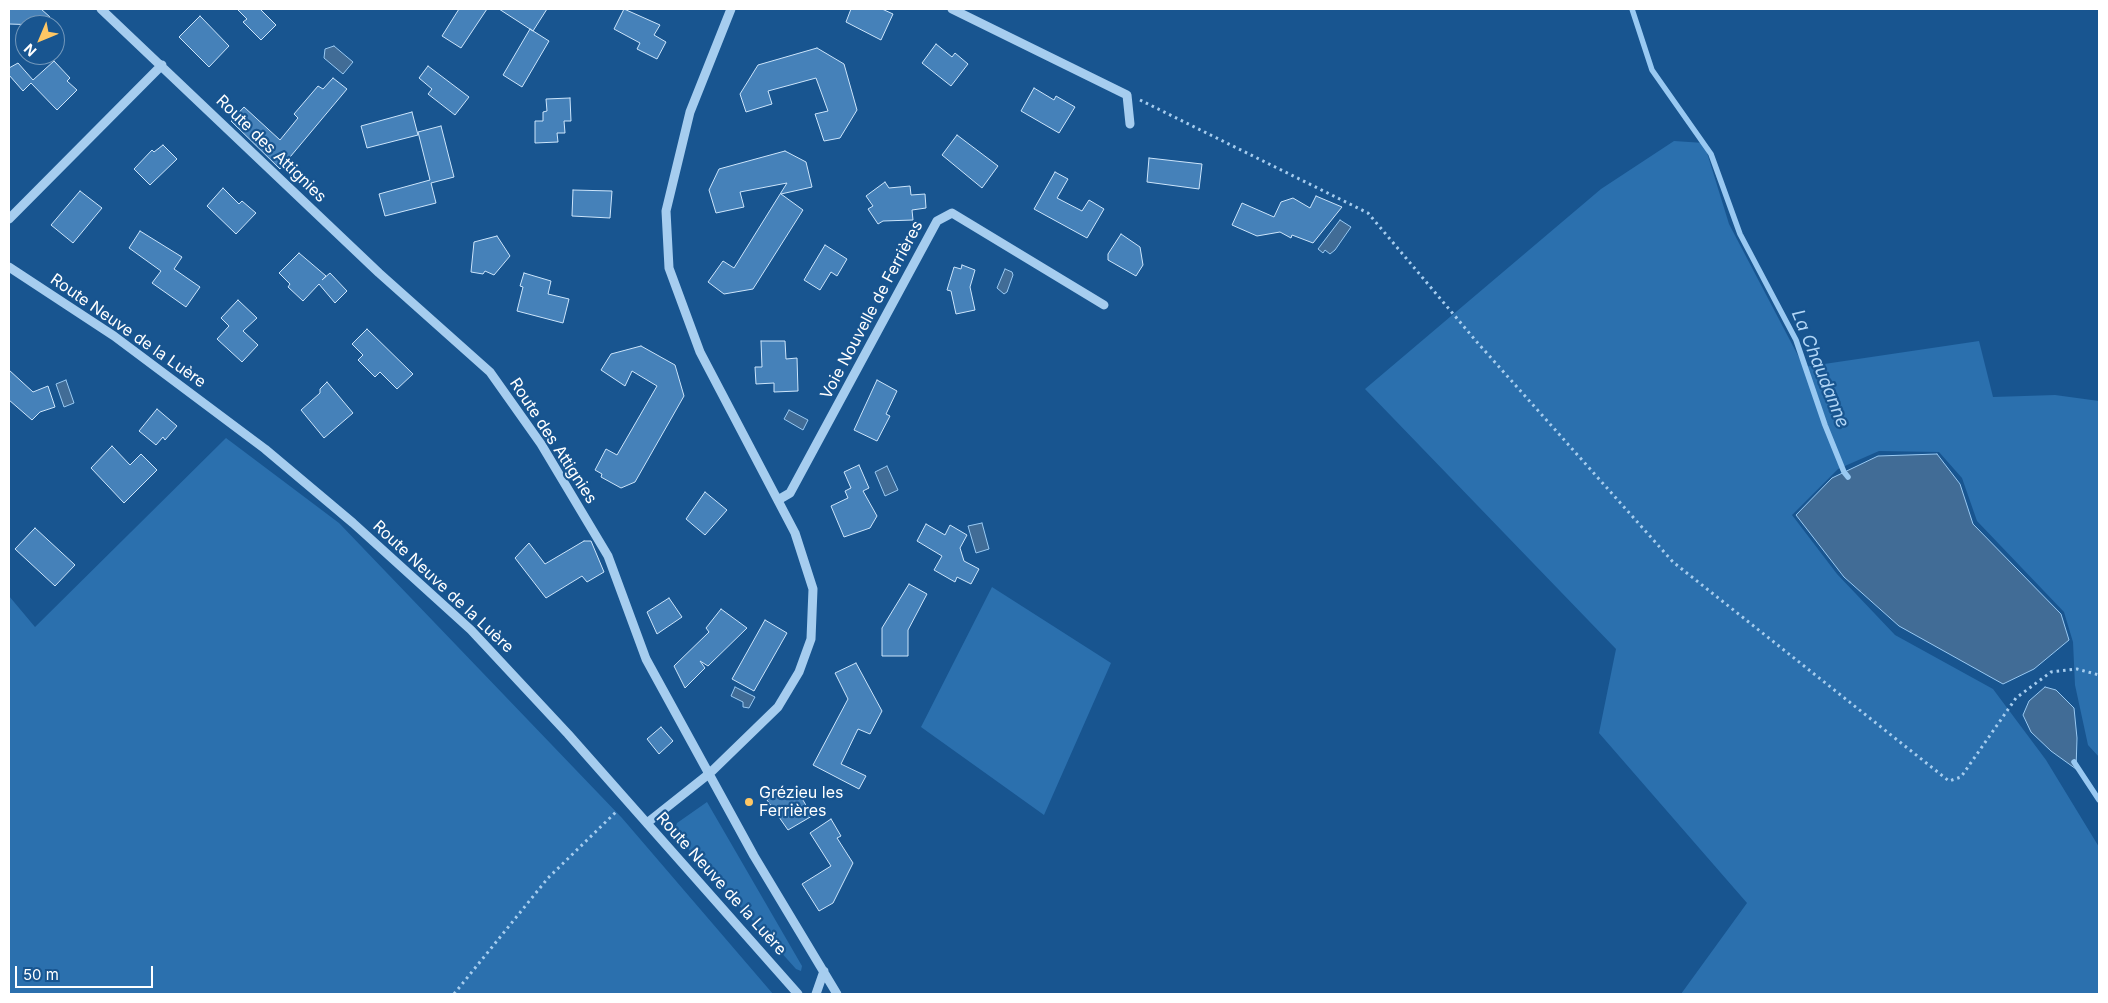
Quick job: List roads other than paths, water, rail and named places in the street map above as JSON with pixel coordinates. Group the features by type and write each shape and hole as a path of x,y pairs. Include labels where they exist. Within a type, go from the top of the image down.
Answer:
{"street":[{"name":"Route des Attignies","path":"101,9 162,65 379,274 490,372 542,444 608,556 646,659 754,856 837,994"},
{"path":"647,823 710,773 778,707 799,672 811,639 813,589 795,533 700,352 669,268 666,211 690,112 731,9"},
{"path":"952,9 1127,95 1130,124"},
{"path":"9,219 162,65"},
{"name":"Voie Nouvelle de Ferrières","path":"778,500 790,493 937,221 952,213 1104,305"},
{"name":"Route Neuve de la Luère","path":"9,268 147,359 265,449 353,523 472,630 628,801 798,994"},
{"path":"816,994 824,971"}],"waterway":[{"name":"La Chaudanne","path":"1632,9 1652,70 1711,154 1740,234 1796,340 1825,425 1844,472 1848,477"},
{"name":"La Chaudanne","path":"2074,762 2099,800"}],"place":[{"name":"Grézieu les Ferrières","path":"749,802"}]}
